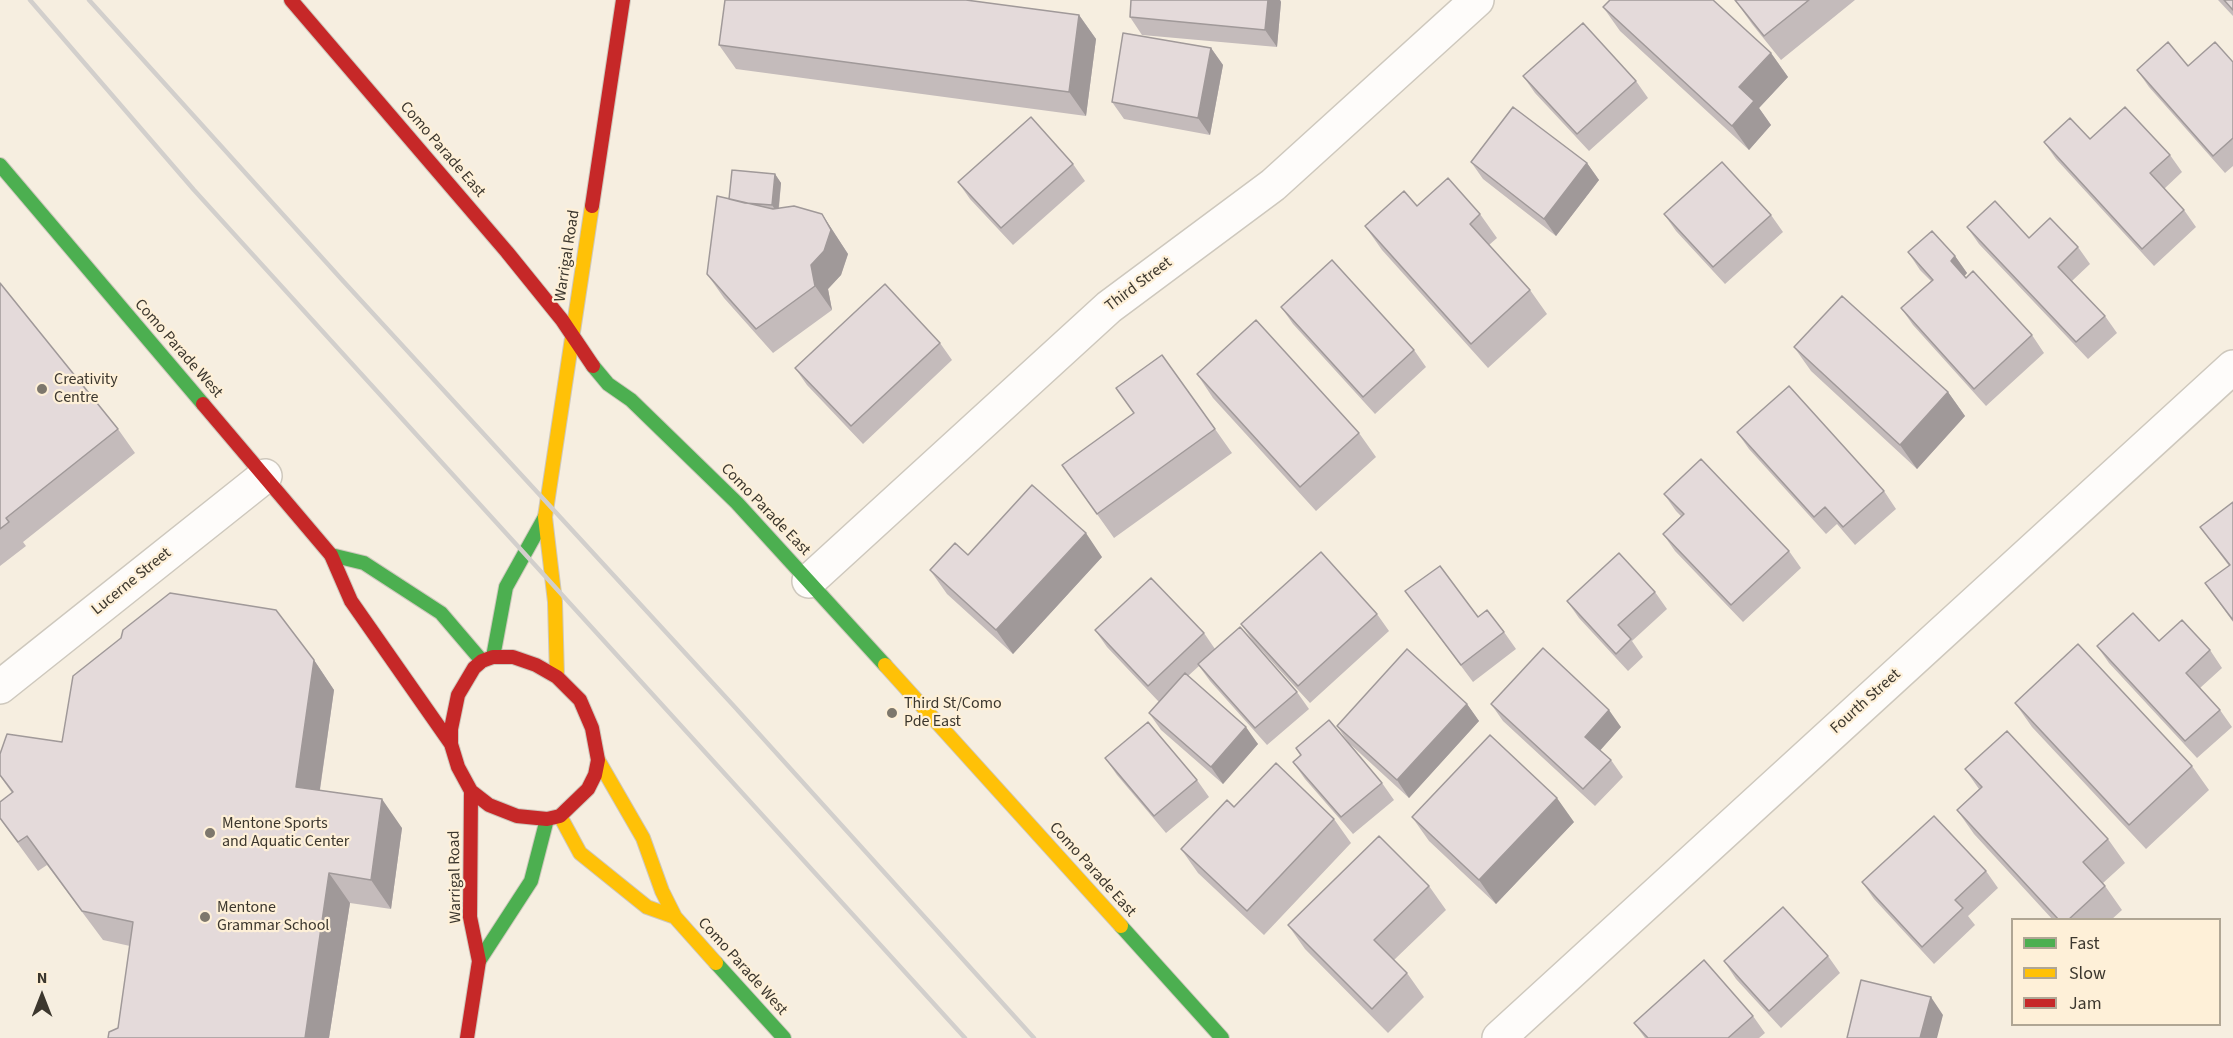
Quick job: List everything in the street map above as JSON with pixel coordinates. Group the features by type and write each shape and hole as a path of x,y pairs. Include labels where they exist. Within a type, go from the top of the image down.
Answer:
{"street":[{"name":"Como Parade East","path":"291,0 513,259 608,384 631,400 737,503 1222,1038"},
{"name":"Warrigal Road","path":"557,677 555,602 545,517 623,0"},
{"name":"Third Street","path":"809,581 1109,307 1273,185 1477,0"},
{"name":"Como Parade West","path":"0,165 331,555 351,601 452,744"},
{"name":"Fourth Street","path":"1499,1038 2233,367"},
{"name":"Lucerne Street","path":"0,687 265,476"},
{"name":"Warrigal Road","path":"488,659 506,587 545,517"},
{"path":"331,555 364,563 441,613 488,659"},
{"path":"513,657 536,665 557,677 580,700 592,728 598,760 595,775 588,789 572,807 553,818 517,816 489,806 471,791 458,767 451,729 458,695 474,668 488,659 513,657"},
{"name":"Como Parade West","path":"598,760 643,838 662,891 675,917 784,1038"},
{"name":"Warrigal Road","path":"467,1038 479,961 470,918 471,791"},
{"name":"Warrigal Road","path":"479,961 531,881 553,818"},
{"name":"Como Parade West","path":"553,818 580,853 647,907 675,917"}],"building":[{"path":"725,0 966,0 1079,15 1069,92 719,45"},
{"path":"1131,0 1268,0 1265,30 1130,17"},
{"path":"1610,0 1713,0 1771,53 1739,87 1754,101 1732,126 1603,7"},
{"path":"1735,0 1809,0 1764,36"},
{"path":"2224,0 2233,0 2233,10"},
{"path":"1583,23 1636,81 1577,134 1523,76"},
{"path":"1123,33 1211,48 1198,118 1112,102"},
{"path":"2168,42 2188,66 2215,42 2233,62 2233,138 2213,156 2137,70"},
{"path":"1513,107 1587,163 1544,219 1471,162"},
{"path":"2125,107 2170,155 2150,173 2184,210 2142,249 2044,142 2070,118 2090,139"},
{"path":"1031,117 1073,164 1001,228 958,182"},
{"path":"1722,162 1771,215 1713,267 1664,214"},
{"path":"732,170 775,174 772,205 729,199"},
{"path":"1448,178 1480,214 1470,224 1530,290 1471,344 1365,226 1404,191 1417,206"},
{"path":"717,196 773,209 794,206 822,214 831,230 824,251 811,265 815,286 756,329 707,274"},
{"path":"1995,201 2029,238 2050,218 2078,247 2058,267 2105,316 2076,342 1967,227"},
{"path":"1932,231 1955,256 1951,261 1966,278 1973,271 2032,335 1974,389 1901,308 1933,280 1908,252"},
{"path":"1332,260 1414,350 1363,397 1281,307"},
{"name":"Creativity Centre","path":"0,283 118,429 6,518 9,522 0,529"},
{"path":"885,284 940,343 851,426 795,368"},
{"path":"1842,296 1948,392 1900,445 1794,347"},
{"path":"1256,320 1359,433 1300,487 1197,374"},
{"path":"1162,355 1215,429 1097,514 1062,465 1134,413 1116,388"},
{"path":"1789,386 1884,491 1843,527 1825,507 1814,517 1737,432"},
{"path":"1701,459 1789,551 1731,605 1663,534 1684,514 1664,494"},
{"path":"1032,485 1086,533 996,630 930,570 955,543 968,555"},
{"path":"2233,502 2233,620 2205,583 2230,565 2200,527"},
{"path":"1321,552 1377,614 1298,686 1241,624"},
{"path":"1619,553 1655,592 1618,625 1631,639 1616,654 1567,601"},
{"path":"1440,566 1478,617 1487,610 1504,632 1461,665 1405,591"},
{"path":"1151,578 1204,633 1148,686 1095,630"},
{"name":"Mentone Grammar School","path":"170,593 276,610 314,660 296,787 382,799 371,880 329,873 305,1038 108,1038 109,1032 118,1028 133,922 82,911 27,836 18,842 0,818 0,802 13,792 0,775 0,754 7,734 62,742 73,676 121,638 123,630"},
{"path":"2133,613 2159,641 2182,620 2210,650 2186,673 2220,710 2185,741 2097,646"},
{"path":"1240,627 1297,692 1255,728 1198,664"},
{"path":"2078,644 2192,766 2129,825 2015,703"},
{"path":"1543,648 1609,710 1585,737 1611,760 1583,789 1491,704"},
{"path":"1407,649 1467,704 1397,780 1337,726"},
{"path":"1185,673 1246,727 1211,767 1149,713"},
{"path":"1329,720 1382,783 1341,817 1293,762 1301,755 1296,748"},
{"path":"1148,722 1197,780 1154,816 1105,758"},
{"path":"2007,731 2108,839 2083,862 2105,886 2070,918 2057,918 1957,810 1982,787 1965,769"},
{"path":"1490,735 1557,798 1479,880 1412,817"},
{"path":"1276,763 1334,819 1247,911 1181,849 1227,800 1234,807"},
{"path":"1934,816 1986,871 1955,900 1963,908 1922,947 1862,882"},
{"path":"1379,836 1429,886 1374,940 1407,973 1372,1009 1288,925"},
{"path":"1783,907 1828,956 1769,1011 1724,961"},
{"path":"1704,960 1753,1016 1728,1038 1648,1038 1634,1023"},
{"path":"1861,980 1931,997 1920,1038 1847,1038"}],"railway":[{"path":"30,0 194,190 965,1038"},
{"path":"89,0 1034,1038"}],"traffic: fast":[{"path":"0,165 203,404"},
{"path":"593,366 608,384 631,400 737,503 885,665"},
{"path":"493,657 506,587 545,517"},
{"path":"331,555 364,563 441,613 482,661"},
{"path":"479,961 531,881 547,819"},
{"path":"1121,926 1222,1038"},
{"path":"716,963 784,1038"}],"traffic: slow":[{"path":"557,677 555,602 545,517 592,206"},
{"path":"885,665 1121,926"},
{"path":"598,760 643,838 662,891 675,917 716,963"},
{"path":"560,816 580,853 647,907 675,917"}],"traffic: jam":[{"path":"291,0 507,252 562,320 593,366"},
{"path":"592,206 623,0"},
{"path":"203,404 331,555 351,601 451,744"},
{"path":"493,657 513,657 536,665 557,677 580,700 592,728 598,760 595,775 588,789 560,816 547,819 517,816 489,805 471,791 458,767 451,744 451,729 458,695 474,668 482,661 493,657"},
{"path":"467,1038 479,961 470,917 471,791"}],"place":[{"name":"Creativity Centre","path":"42,389"},
{"name":"Third St/Como Pde East","path":"892,713"},
{"name":"Mentone Sports and Aquatic Center","path":"210,833"},
{"name":"Mentone Grammar School","path":"205,917"}]}
